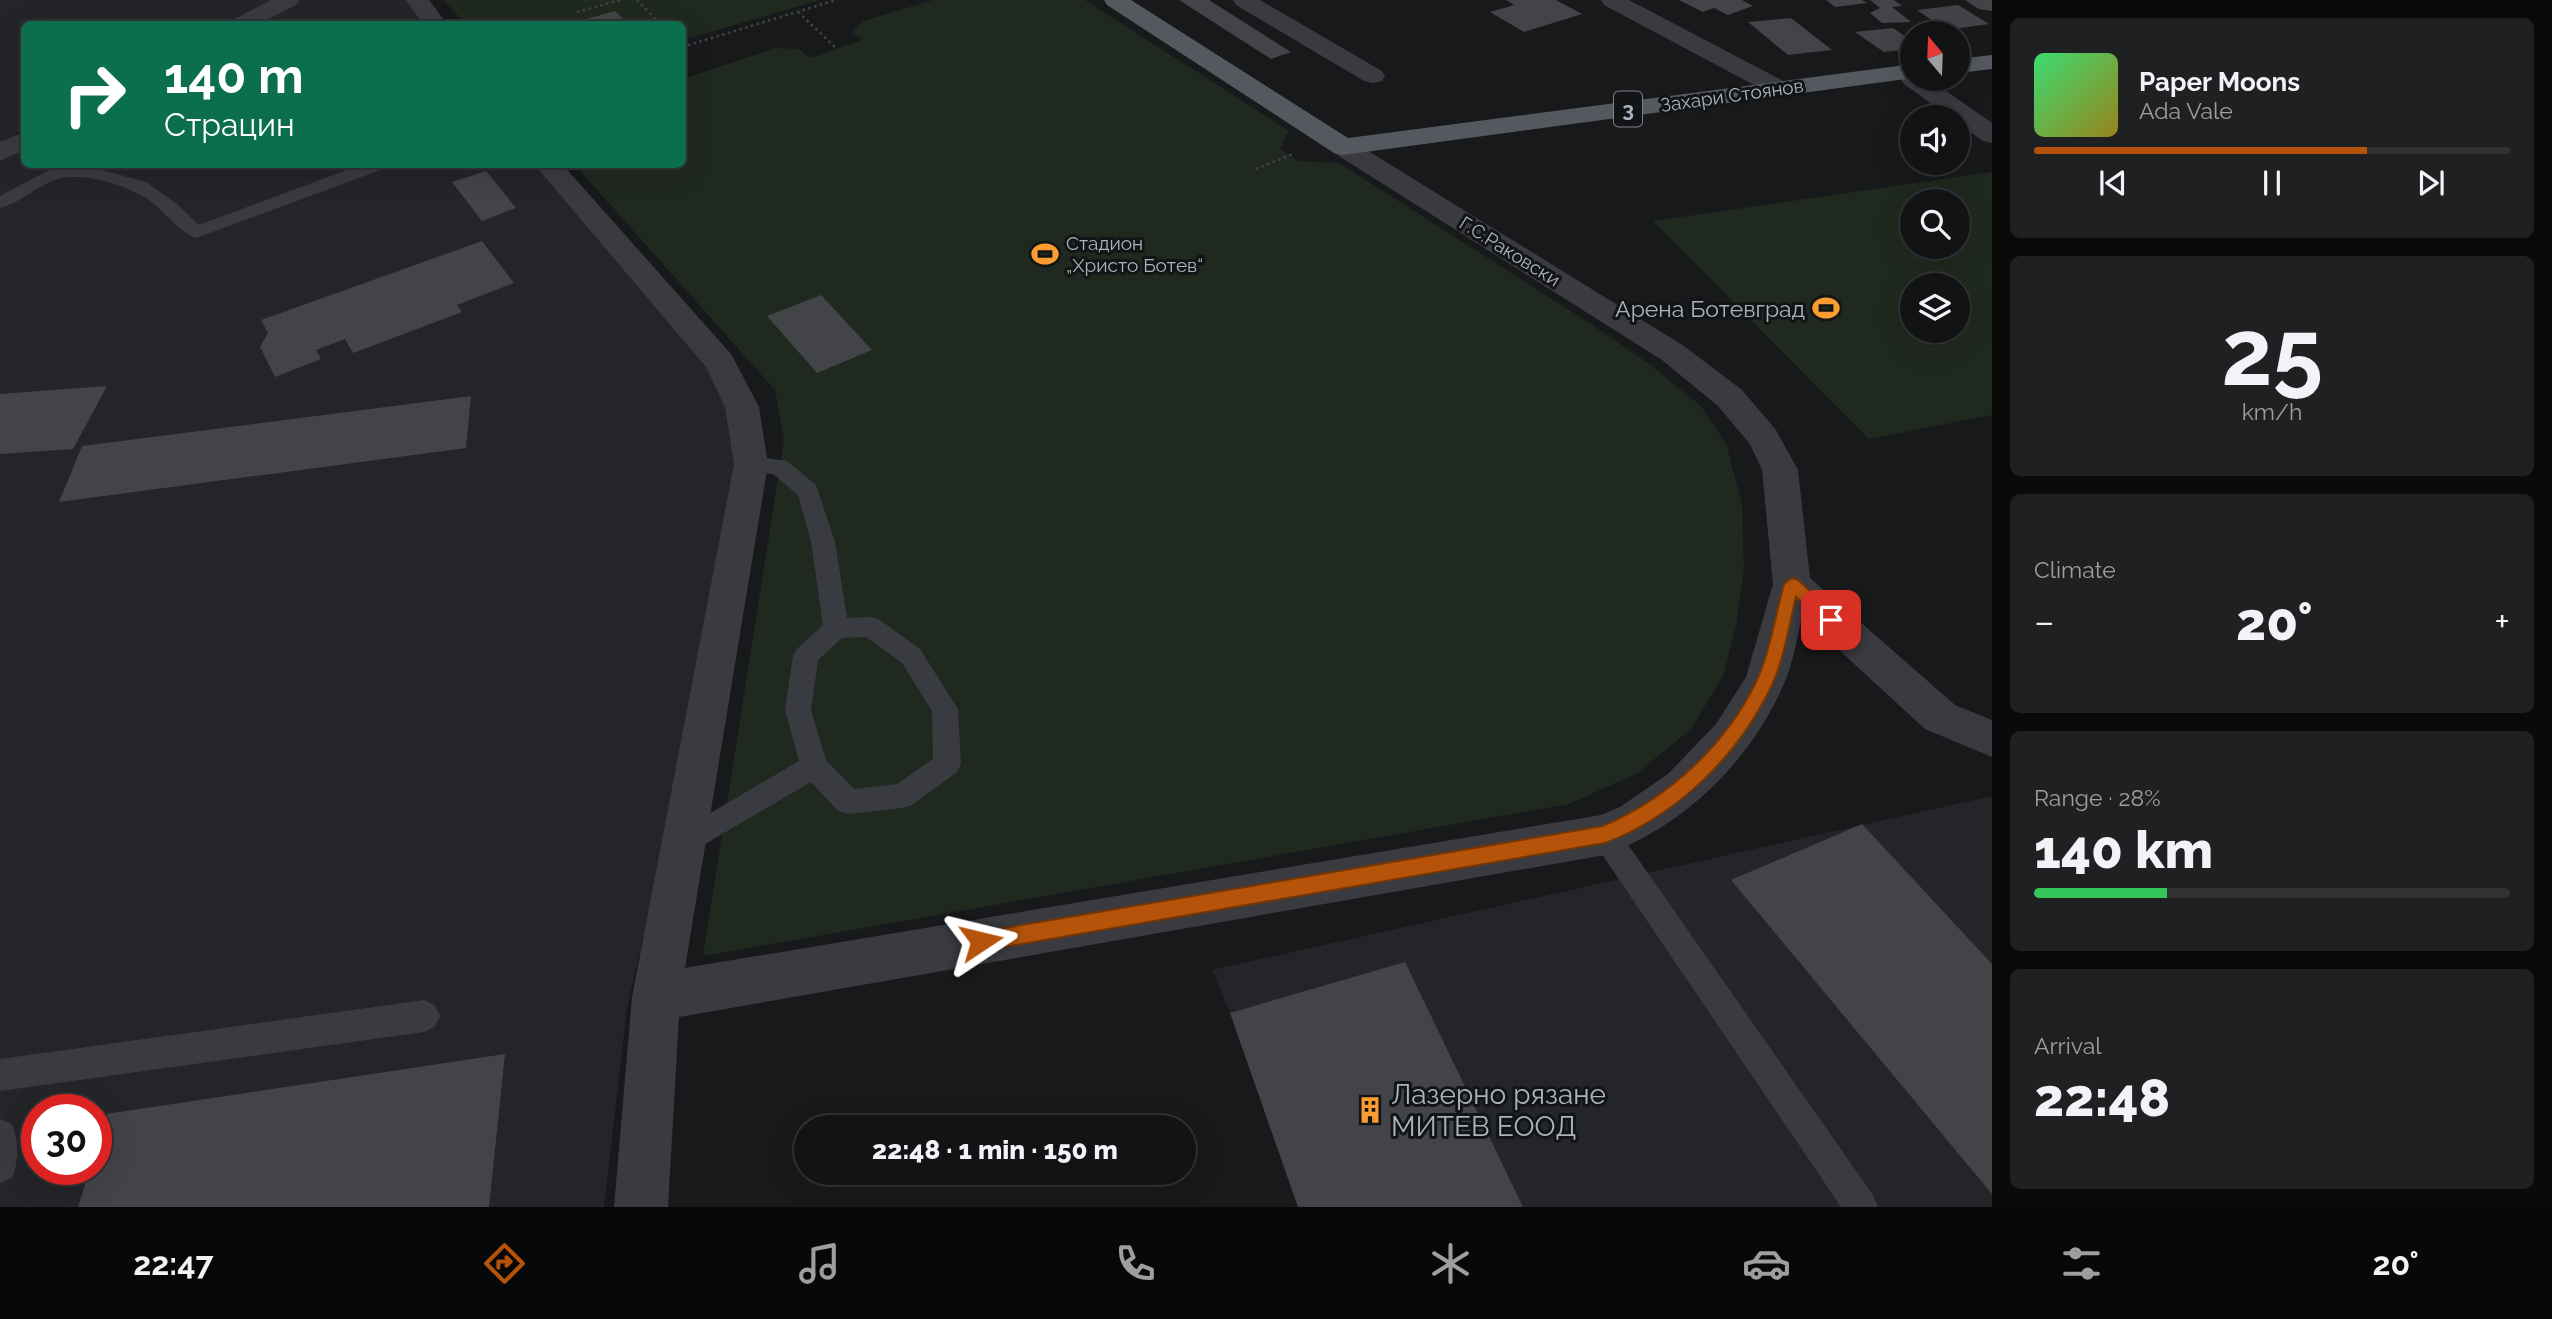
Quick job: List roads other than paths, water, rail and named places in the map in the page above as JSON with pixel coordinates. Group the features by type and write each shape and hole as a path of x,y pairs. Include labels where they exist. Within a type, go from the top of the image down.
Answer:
{"main road":[{"name":"Г.С.Раковски","path":"1115,0 1343,148"},
{"path":"1970,65 1992,62"},
{"name":"Захари Стоянов","path":"1343,148 1778,88 1900,76"}],"street":[{"path":"248,21 288,0"},
{"path":"417,0 434,21"},
{"path":"1244,0 1373,76"},
{"path":"1612,0 1778,88"},
{"path":"1933,91 1992,135"},
{"path":"0,153 21,142"},
{"name":"Г.С.Раковски","path":"1343,148 1673,353 1730,398 1764,438 1780,470 1792,584"},
{"path":"550,168 720,362 742,407 751,464 656,997 641,1207"},
{"path":"656,997 1605,835 1636,821 1683,788 1731,737 1765,682 1792,584 1940,717 1990,740"}],"lane":[{"path":"0,202 55,174 98,174 140,186 171,208 196,232 369,168"},
{"path":"751,464 779,467 808,491 823,542 836,628"},
{"path":"871,627 911,656 945,709 947,764 902,796 848,802 814,766 798,710 806,656 836,628 871,627"},
{"path":"683,844 814,766"},
{"path":"1605,835 1861,1207"},
{"path":"0,1075 424,1016"},
{"path":"0,1136 0,1166"}],"place":[{"name":"Стадион „Христо Ботев“","path":"1045,254"},
{"name":"Арена Ботевград","path":"1826,308"},
{"name":"Лазерно рязане МИТЕВ ЕООД","path":"1370,1110"}]}
